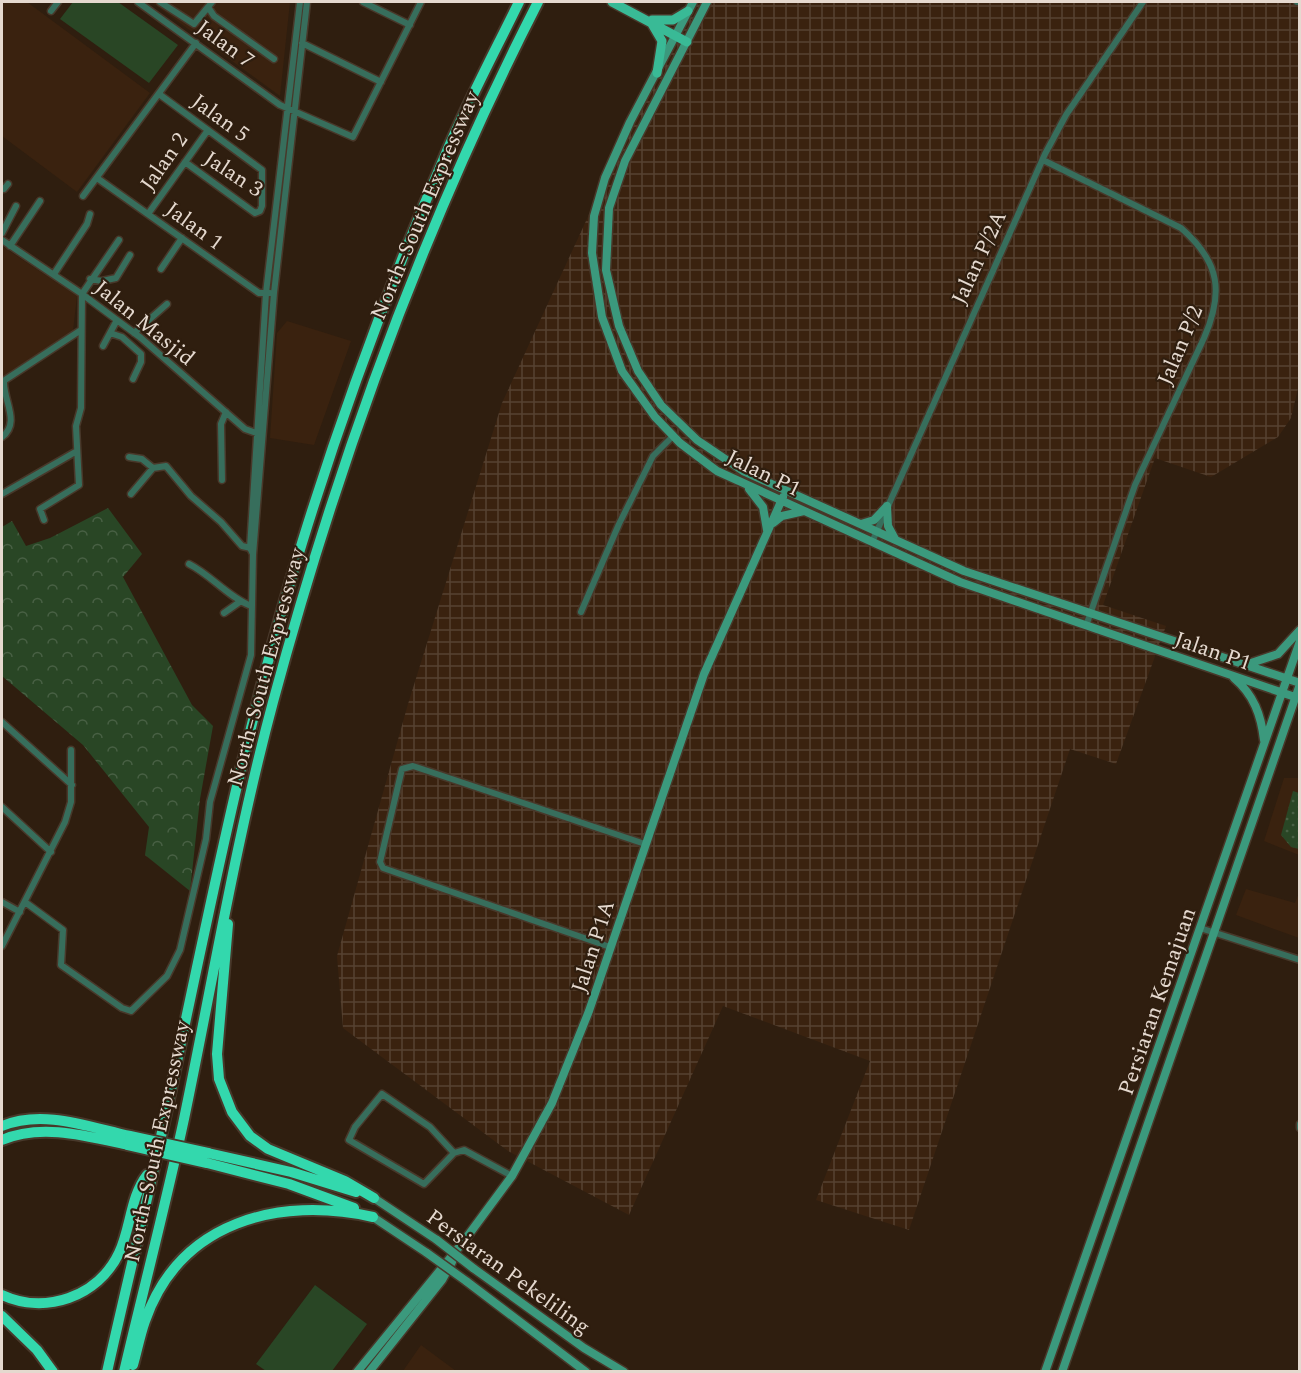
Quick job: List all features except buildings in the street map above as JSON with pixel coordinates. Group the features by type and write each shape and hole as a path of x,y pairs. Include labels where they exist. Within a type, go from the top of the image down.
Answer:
{"highway":[{"name":"North–South Expressway","path":"107,1371 254,715 302,543 348,407 407,248 448,148 519,2"},
{"name":"North–South Expressway","path":"124,1371 183,1120 232,873 273,702 317,548 366,402 426,242 491,94 538,2"},
{"path":"232,873 218,1054 219,1079 224,1097 240,1124 258,1143 285,1158 345,1181 374,1198"},
{"path":"2,1126 24,1119 43,1118 129,1141 207,1158 291,1172 374,1198"},
{"path":"2,1140 26,1132 43,1132 129,1141"},
{"path":"207,1158 289,1185 373,1217"},
{"path":"2,1295 20,1302 55,1302 85,1291 100,1279 119,1254 143,1180 152,1167"},
{"path":"131,1371 145,1320 157,1295 184,1258 232,1224 260,1214 312,1209 339,1210 373,1217"},
{"path":"2,1316 37,1350 53,1371"}],"main road":[{"path":"612,2 687,42"},
{"name":"Jalan P1","path":"693,2 605,178 594,216 592,253 602,317 615,356 642,401 673,436 717,471 746,486 960,582 1295,696"},
{"name":"Jalan P1","path":"707,2 641,128 616,184 609,208 606,270 611,298 631,356 661,405 697,440 743,471 964,571 1299,684"},
{"path":"647,19 673,20 688,11"},
{"path":"647,19 662,40 657,73"},
{"path":"746,486 763,507 767,531"},
{"name":"Jalan P1A","path":"357,1371 464,1241 512,1176 552,1102 572,1058 704,674 785,491"},
{"path":"861,524 874,520 887,506"},
{"path":"887,506 889,531 896,540"},
{"path":"767,531 782,516 804,511"},
{"path":"1245,665 1278,654 1299,630"},
{"name":"Persiaran Kemajuan","path":"1045,1371 1299,641"},
{"path":"1230,674 1248,692 1258,709 1265,744"},
{"name":"Persiaran Kemajuan","path":"1062,1371 1299,684"},
{"name":"Persiaran Pekeliling","path":"374,1198 437,1240 584,1348 624,1371"},
{"name":"Persiaran Pekeliling","path":"373,1217 466,1281 586,1371"},
{"path":"369,1371 442,1280 464,1241"}],"street":[{"path":"51,11 58,2"},
{"name":"Jalan 7","path":"138,2 287,108 353,137 381,82"},
{"path":"160,2 194,24 210,4"},
{"path":"25,902 63,930 61,965 122,1008 131,1011 167,976 180,950 206,839 210,802 251,655 253,551 266,293 300,2"},
{"path":"259,434 307,2"},
{"path":"363,2 410,25"},
{"path":"302,43 381,82 421,2"},
{"name":"Jalan P/2A","path":"872,542 1043,160 1066,115 1143,2"},
{"path":"210,4 214,16 274,59"},
{"path":"83,196 196,43"},
{"name":"Jalan 5","path":"159,94 262,170"},
{"name":"Jalan 2","path":"148,214 208,130"},
{"name":"Jalan P/2","path":"1043,160 1181,228 1198,243 1205,254 1215,275 1218,295 1209,328 1135,485 1086,626"},
{"name":"Jalan 3","path":"185,162 255,213 262,206 262,170"},
{"name":"Jalan 1","path":"97,178 259,293 274,293"},
{"path":"10,246 40,201"},
{"path":"2,233 16,206"},
{"path":"54,274 87,224 90,214"},
{"path":"161,269 182,238"},
{"name":"Jalan Masjid","path":"2,240 117,320 245,429 259,434"},
{"path":"44,520 40,509 79,485 75,426 81,408 82,294 118,240"},
{"path":"90,279 116,278 130,255"},
{"path":"134,333 167,304"},
{"path":"103,346 117,320"},
{"path":"2,437 9,432 12,423 3,382 81,330"},
{"path":"110,333 122,338 141,354 141,362 133,379"},
{"path":"222,480 220,424 226,412"},
{"path":"581,612 619,524 653,456 673,436"},
{"path":"2,494 77,451"},
{"path":"129,457 142,459 153,468"},
{"path":"130,494 153,468 166,466 191,496 221,522 242,546 253,551"},
{"path":"189,564 200,569 241,601 251,606"},
{"path":"224,613 241,601"},
{"path":"2,722 72,785"},
{"path":"2,946 51,852 69,809 72,785 71,750"},
{"path":"610,947 383,868 380,862 402,769 413,766 645,844"},
{"path":"3,811 51,852"},
{"path":"2,902 20,912"},
{"path":"1200,928 1299,960"},
{"path":"454,1153 430,1127 382,1094 355,1127 349,1140 424,1184 454,1153 464,1150 512,1176"}],"shaded area":[{"path":"2,2 27,2 150,93 77,192 2,136"},
{"path":"151,2 290,2 280,96"},
{"path":"687,2 1299,2 1300,380 1291,418 1278,437 1211,477 1155,458 1103,605 1166,626 1116,764 1070,749 909,1230 816,1200 870,1061 723,1006 629,1215 508,1151 343,1028 337,956 408,704 502,403"},
{"path":"2,246 77,296 73,331 2,377"},
{"path":"287,321 351,341 314,445 270,438 277,333"},
{"path":"1284,778 1299,778 1299,855 1264,841"},
{"path":"1246,889 1295,903 1299,893 1299,938 1236,915"},
{"path":"421,1345 456,1371 403,1371"}],"green space":[{"path":"73,2 118,2 178,45 149,83 60,19"},
{"path":"108,508 142,554 123,577 192,705 213,726 200,799 190,891 145,855 149,827 83,745 2,676 2,527 12,521 26,546 50,538"},
{"path":"1293,791 1299,793 1299,849 1291,847 1281,835"},
{"path":"315,1285 367,1324 332,1371 266,1371 256,1364"}]}
